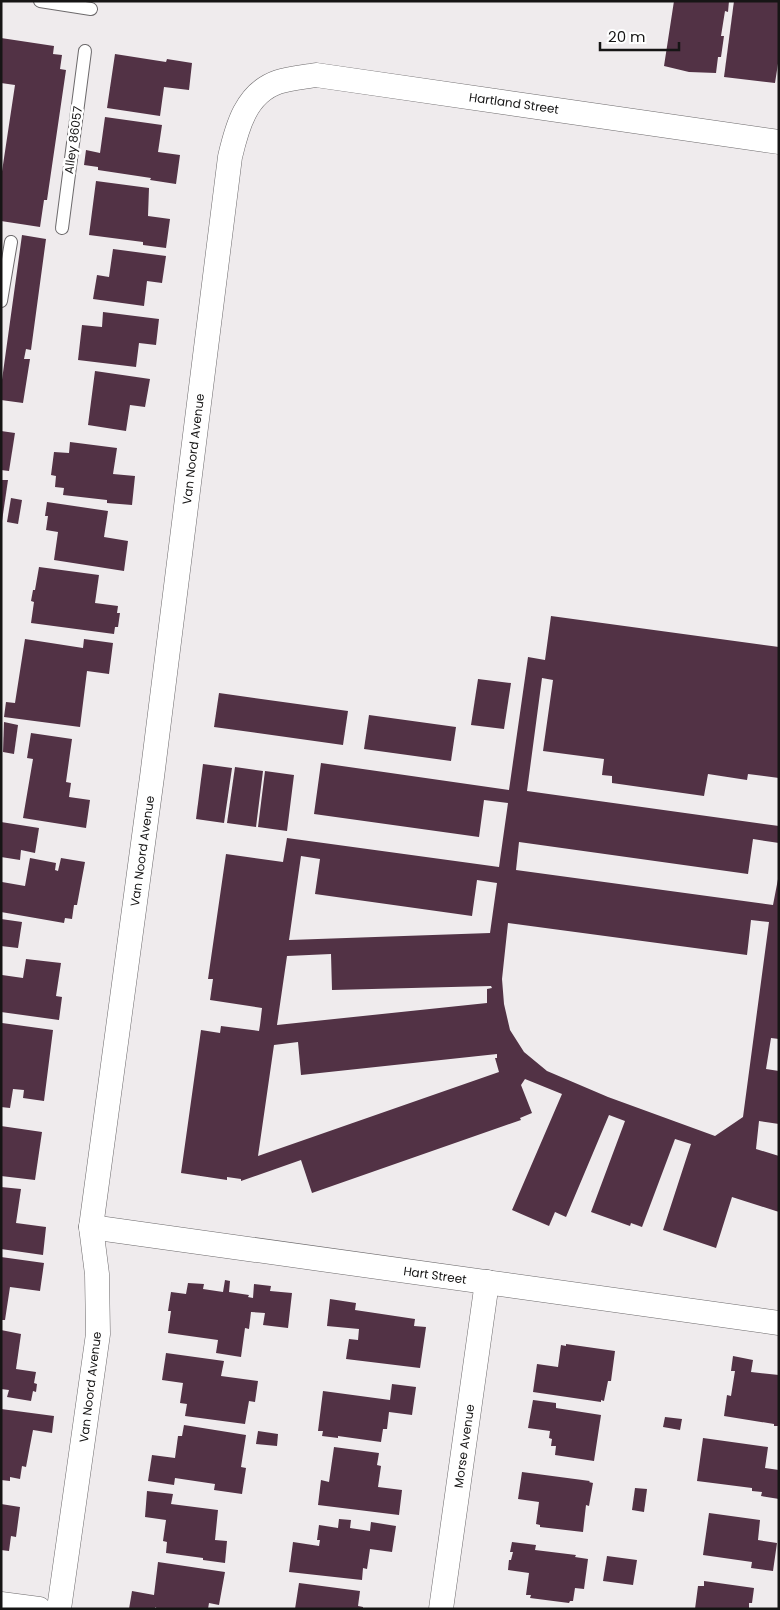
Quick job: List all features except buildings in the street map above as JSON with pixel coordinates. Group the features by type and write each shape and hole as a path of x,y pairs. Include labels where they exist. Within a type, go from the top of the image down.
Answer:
{"street":[{"name":"Hartland Street","path":"253,97 277,82 316,75 779,142"},
{"name":"Van Noord Avenue","path":"59,1609 98,1334 97,1274 91,1227 152,777 230,157 236,129 253,97"},
{"name":"Hart Street","path":"91,1227 779,1322"},
{"name":"Morse Avenue","path":"441,1609 487,1282"},
{"path":"1,1604 40,1609"}],"lane":[{"path":"40,1 91,8"},
{"name":"Alley 86057","path":"62,228 85,51"},
{"path":"1,301 11,242"}]}
